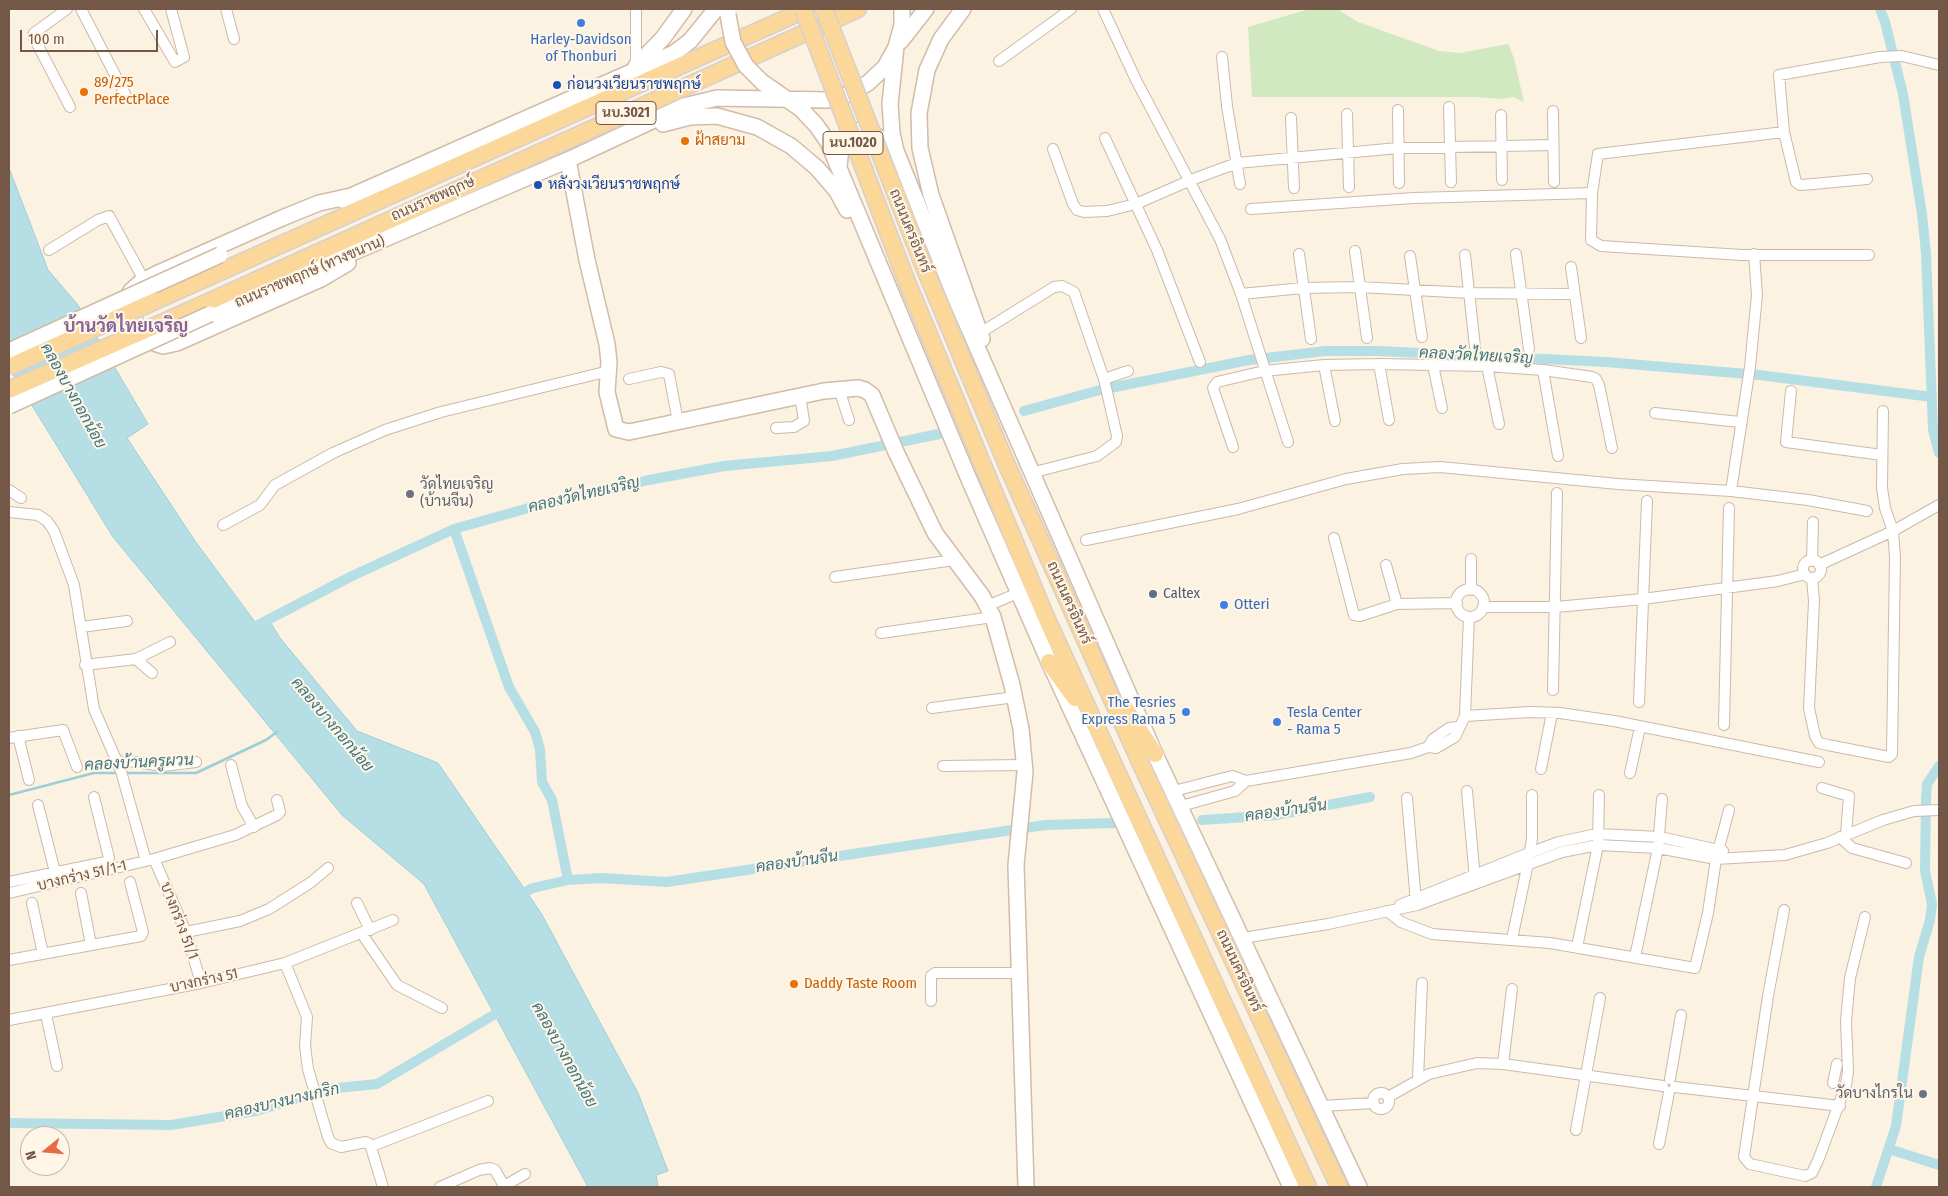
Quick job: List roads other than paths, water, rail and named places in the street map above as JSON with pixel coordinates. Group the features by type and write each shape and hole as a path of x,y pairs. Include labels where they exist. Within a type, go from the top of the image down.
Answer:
{"main road":[{"path":"623,76 663,38 684,9"},
{"name":"ถนนนครอินทร์","path":"803,9 905,277 1044,615 1308,1187"},
{"name":"ถนนราชพฤกษ์","path":"9,367 808,9"},
{"name":"ถนนนครอินทร์","path":"824,9 924,267 1006,463 1094,660 1339,1187"},
{"name":"ถนนราชพฤกษ์","path":"9,390 858,9"},
{"path":"896,47 902,25 902,9"},
{"path":"896,47 926,9"},
{"path":"963,9 941,39 927,70 919,113 920,148 931,195 980,333 1003,405"},
{"path":"724,11 733,42 746,66 762,82 783,97"},
{"name":"นบ.3021","path":"9,351 351,196 674,53 690,42 724,11"},
{"name":"ถนนนครอินทร์","path":"896,47 890,115 896,151 956,299 1155,754 1359,1187"},
{"name":"ถนนราชพฤกษ์ (ทางขนาน)","path":"9,406 210,314 568,160 666,114 699,102 736,96 827,100 849,94 868,83 885,67 896,47"},
{"name":"นบ.1020","path":"783,97 816,124 828,142 1018,593 1291,1187"},
{"path":"630,132 699,116 717,116 757,128 791,146 817,168 836,190 873,252"},
{"path":"839,169 841,148 850,135 860,130 871,132 896,151"},
{"path":"568,160 587,260 607,344 609,371 607,392 616,429 629,432 800,395 858,388 872,395 893,445 935,533 990,612 1004,650 1015,697 1021,729 1024,765 1016,865 1026,1187"},
{"path":"351,196 319,203 282,218 144,280 131,291 127,298 127,307 132,317 143,335 151,342 163,346 177,343 321,279 397,234"},
{"path":"1094,660 1155,754"},
{"path":"1049,662 1096,728"}],"street":[{"path":"67,9 34,33 33,36 70,107"},
{"path":"81,9 126,96"},
{"path":"144,9 175,62 184,57 171,9"},
{"path":"226,9 234,40"},
{"path":"636,9 636,65"},
{"path":"999,61 1071,9"},
{"path":"1103,9 1136,80 1191,180 1220,239 1241,294 1288,442"},
{"path":"1867,179 1800,185 1794,178 1784,132 1779,75 1880,57 1902,56 1939,65"},
{"path":"1222,57 1227,106 1240,184"},
{"path":"1449,107 1451,182"},
{"path":"1398,110 1399,183"},
{"path":"1553,111 1554,182"},
{"path":"1347,114 1350,187"},
{"path":"1501,115 1502,180"},
{"path":"1291,118 1294,188"},
{"path":"1784,132 1601,153 1596,158 1592,193 1591,240 1594,244 1601,246 1754,254 1869,256"},
{"path":"1105,138 1136,204 1187,323 1200,362"},
{"path":"1054,149 1077,210 1107,211 1136,204 1191,180 1237,163 1398,148 1553,145"},
{"path":"1251,209 1414,198 1592,193"},
{"path":"49,250 98,220 109,216 144,280"},
{"path":"1355,251 1367,338"},
{"path":"1299,254 1310,339"},
{"path":"1516,254 1530,349"},
{"path":"1731,491 1740,422 1750,367 1757,295 1754,254"},
{"path":"1410,256 1422,337"},
{"path":"1465,256 1475,347"},
{"path":"1571,267 1581,338"},
{"path":"980,333 1054,287 1062,286 1074,292 1105,382 1117,436 1116,442 1097,456 1031,473"},
{"path":"1241,294 1303,288 1360,286 1470,293 1575,294"},
{"path":"1233,448 1213,388 1217,382 1263,368 1379,364 1487,366 1543,370 1596,379 1612,448"},
{"path":"1379,364 1389,420"},
{"path":"1324,365 1335,421"},
{"path":"1433,365 1442,408"},
{"path":"1487,366 1499,424"},
{"path":"1543,370 1558,456"},
{"path":"222,525 260,505 275,485 341,449 386,430 441,412 609,371"},
{"path":"628,379 661,372 669,374 678,422"},
{"path":"1105,382 1128,372"},
{"path":"840,389 849,420"},
{"path":"1791,391 1786,442 1882,455"},
{"path":"776,428 794,427 804,421 800,395"},
{"path":"1883,411 1882,488 1884,508 1893,532 1895,602 1892,754 1889,757 1819,743 1815,736 1809,708 1814,601 1804,565 1816,563 1893,532 1939,505"},
{"path":"1655,413 1740,422"},
{"path":"1086,540 1238,509 1346,479 1403,470 1440,468 1618,484 1731,491 1808,500 1867,511"},
{"path":"9,490 21,498"},
{"path":"1553,690 1557,493"},
{"path":"1639,702 1647,501"},
{"path":"1724,725 1729,508"},
{"name":"บางกร่าง 51/1","path":"9,512 38,514 47,521 54,531 74,585 85,665 94,709 121,771 150,860 186,932 201,983"},
{"path":"1484,607 1556,607 1728,589 1820,574 1816,563 1812,522"},
{"path":"1334,538 1354,615 1360,616 1397,604 1457,603"},
{"path":"1471,559 1471,590"},
{"path":"835,577 954,560"},
{"path":"1386,564 1397,604"},
{"path":"1471,590 1481,595 1484,607 1478,615 1469,617 1460,612 1457,603 1461,593 1471,590"},
{"path":"881,632 990,612 1018,593"},
{"path":"1174,791 1232,776 1246,781 1411,753 1428,747 1432,739 1449,728 1458,727 1465,716 1469,617"},
{"path":"81,627 127,621"},
{"path":"85,665 136,659 170,642"},
{"path":"136,659 152,673"},
{"path":"932,708 1015,697"},
{"path":"1465,716 1530,712 1614,721 1819,762"},
{"path":"1541,769 1552,713"},
{"path":"1630,773 1640,727"},
{"path":"29,780 13,737 63,730 77,767"},
{"path":"121,771 128,761 163,766 196,762"},
{"path":"231,765 242,806 254,827"},
{"path":"943,766 1024,765"},
{"path":"1181,806 1235,791 1246,781"},
{"path":"1822,788 1849,796 1843,836 1852,848 1906,863"},
{"path":"1466,791 1475,879"},
{"path":"1512,939 1532,839 1532,795"},
{"path":"1577,947 1597,839 1599,795"},
{"path":"9,882 106,862 109,858 94,797"},
{"path":"1407,798 1416,901"},
{"path":"1635,957 1659,843 1662,799"},
{"name":"บางกร่าง 51/1-1","path":"9,893 150,860 217,841 254,827 277,815 280,812 277,800"},
{"path":"38,805 55,872"},
{"path":"1243,938 1328,924 1387,911 1529,858 1559,842 1597,839 1659,843 1717,854 1752,858 1785,855 1843,836 1883,820 1914,811 1938,809"},
{"path":"1387,911 1401,922 1432,934 1512,939 1577,947 1695,968 1708,913 1717,854 1729,810"},
{"path":"186,932 240,921 269,909 310,883 328,868"},
{"path":"9,960 143,934 130,882"},
{"path":"81,893 91,945"},
{"path":"32,903 43,954"},
{"path":"357,903 366,932 397,985 442,1008"},
{"path":"1784,910 1752,1095 1744,1157 1746,1162 1750,1164 1805,1176 1812,1173 1840,1106 1846,1085 1848,1063 1846,1021 1850,978 1865,917"},
{"name":"บางกร่าง 51","path":"9,1020 201,983 285,963 393,920"},
{"path":"285,963 307,1017 305,1046 312,1090 331,1143 341,1147 366,1142 372,1146 383,1187"},
{"path":"931,1001 931,976 935,973 1020,973"},
{"path":"1418,1079 1422,983"},
{"path":"1503,1064 1512,989"},
{"path":"1576,1130 1600,998"},
{"path":"46,1014 57,1066"},
{"path":"1659,1144 1681,1015"},
{"path":"1321,1106 1374,1103 1374,1098 1378,1094 1384,1093 1388,1097 1418,1079 1460,1065 1477,1063 1503,1064 1586,1076 1840,1106"},
{"path":"1833,1083 1833,1064 1848,1063"},
{"path":"372,1146 488,1101"},
{"path":"440,1187 479,1170 490,1168 495,1170 504,1187 525,1174"}],"water":[{"name":"คลองบางกอกน้อย","path":"9,168 48,270 78,305 148,424 127,438 195,541 255,622 267,617 280,638 357,731 438,763 541,913 638,1093 668,1171 656,1175 658,1187 588,1187 424,884 342,815 113,537 9,368"}],"waterway":[{"path":"1880,9 1903,94 1922,214 1926,253 1933,430 1939,453"},
{"name":"คลองวัดไทยเจริญ","path":"1024,411 1100,390 1249,360 1325,351 1379,351 1606,362 1759,375 1932,397"},
{"name":"คลองวัดไทยเจริญ","path":"258,625 352,576 454,529 532,507 649,480 724,466 832,456 939,434"},
{"path":"454,529 509,687 535,732 540,749 542,782 552,800 568,880"},
{"name":"คลองบ้านครูผวน","path":"125,773 196,773 266,740 277,732"},
{"path":"1876,1187 1896,1126 1919,957 1930,920 1932,904 1925,871 1926,800 1927,784 1939,766"},
{"name":"คลองบ้านครูผวน","path":"9,795 94,773 119,773"},
{"name":"คลองบ้านจีน","path":"1202,820 1276,815 1370,797"},
{"name":"คลองบ้านจีน","path":"515,897 533,888 568,880 601,878 667,882 1045,825 1114,823"},
{"name":"คลองบางนางเกริก","path":"9,1123 171,1125 256,1111 328,1089 377,1084 507,1007"},
{"path":"1889,1149 1939,1165"}],"place":[{"name":"Harley-Davidson of Thonburi","path":"581,23"},
{"name":"ก่อนวงเวียนราชพฤกษ์","path":"557,85"},
{"name":"89/275 PerfectPlace","path":"84,92"},
{"name":"ฝ้าสยาม","path":"685,141"},
{"name":"หลังวงเวียนราชพฤกษ์","path":"538,185"},
{"name":"วัดไทยเจริญ (บ้านจีน)","path":"410,494"},
{"name":"Caltex","path":"1153,594"},
{"name":"Otteri","path":"1224,605"},
{"name":"The Tesries Express Rama 5","path":"1186,712"},
{"name":"Tesla Center - Rama 5","path":"1277,722"},
{"name":"Daddy Taste Room","path":"794,984"},
{"name":"วัดบางไกรใน","path":"1923,1094"}],"district":[{"name":"บ้านวัดไทยเจริญ","path":"126,327"}]}
